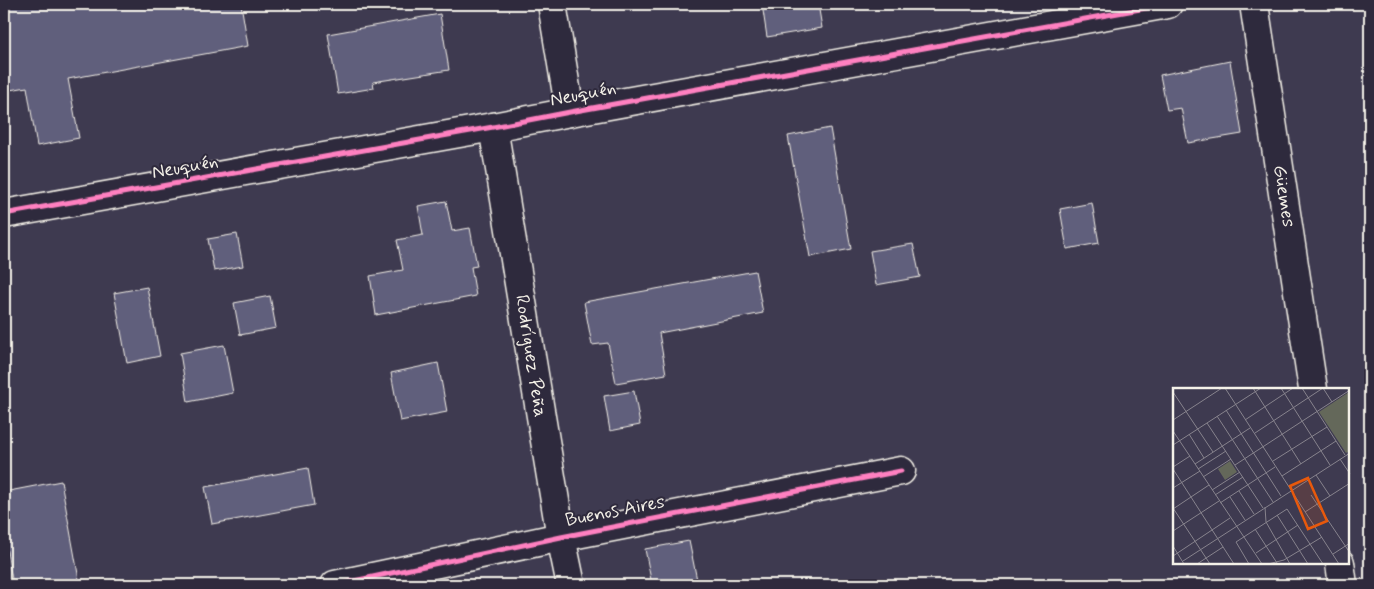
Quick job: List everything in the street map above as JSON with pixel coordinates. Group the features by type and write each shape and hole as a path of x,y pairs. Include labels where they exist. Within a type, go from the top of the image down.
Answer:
{"street":[{"path":"552,4 570,112"},
{"name":"Neuquén","path":"4,214 1168,4"},
{"name":"Güemes","path":"1254,4 1313,388"},
{"name":"Rodríguez Peña","path":"493,127 561,537 571,585"},
{"name":"Buenos Aires","path":"336,585 561,537 901,471"},
{"path":"1340,564 1343,585"}],"building":[{"path":"4,4 241,4 248,46 68,79 79,138 37,146 27,87 4,91"},
{"path":"762,4 818,4 822,28 767,37"},
{"path":"440,14 449,70 373,82 374,88 338,94 328,34"},
{"path":"1230,61 1242,134 1188,143 1181,108 1167,110 1160,75"},
{"path":"830,128 851,249 810,257 788,136"},
{"path":"446,201 452,231 470,228 477,266 471,267 476,296 376,315 370,276 403,270 397,240 423,235 418,206"},
{"path":"1092,203 1099,243 1067,249 1060,209"},
{"path":"237,234 243,266 214,271 208,239"},
{"path":"913,244 920,277 876,285 870,251"},
{"path":"755,271 763,313 659,333 666,374 616,383 608,343 592,345 584,302"},
{"path":"147,287 160,356 127,363 114,293"},
{"path":"270,296 276,328 240,335 234,303"},
{"path":"224,345 233,393 188,402 180,353"},
{"path":"438,363 447,412 400,421 391,373"},
{"path":"634,391 640,425 610,431 604,396"},
{"path":"308,468 314,505 212,524 205,487"},
{"path":"61,481 80,585 13,585 4,535 4,492"},
{"path":"689,541 698,585 652,585 645,549"}],"cycle path":[{"path":"4,214 1168,4"},
{"path":"335,585 561,537 901,471"}]}
